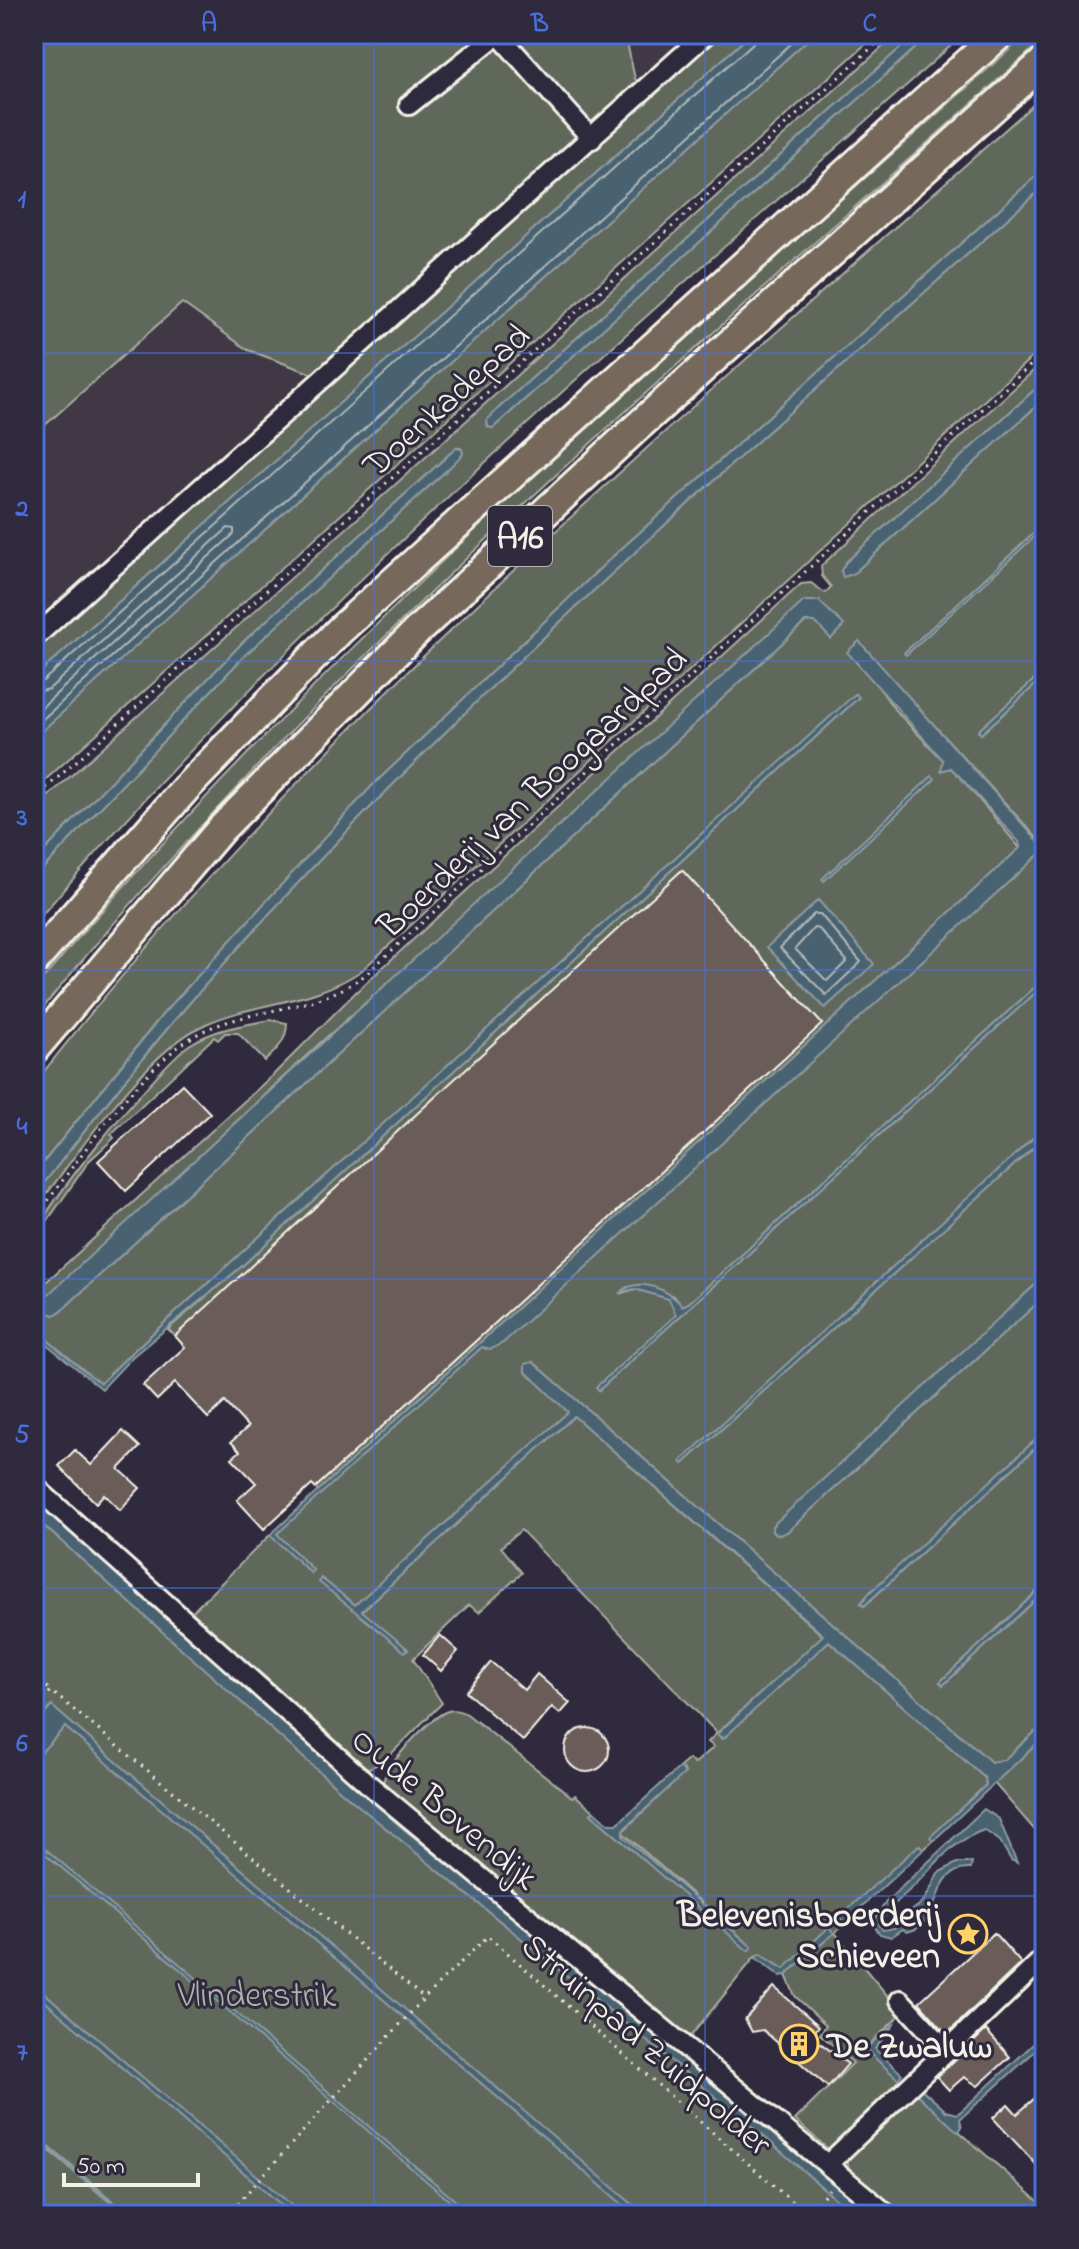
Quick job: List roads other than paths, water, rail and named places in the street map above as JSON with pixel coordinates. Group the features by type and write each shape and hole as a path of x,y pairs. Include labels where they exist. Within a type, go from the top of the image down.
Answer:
{"highway":[{"name":"A16","path":"34,961 186,788 340,630 1000,34"},
{"name":"A16","path":"34,1049 221,829 416,632 636,428 1045,61"}],"street":[{"path":"409,105 498,34 592,139"},
{"path":"34,638 706,34"},
{"name":"Oude Bovendijk","path":"34,1486 367,1783 888,2215"},
{"path":"829,2163 1045,1957"},
{"path":"900,2000 947,2051"}],"water":[{"path":"751,34 814,34 34,738 34,678"},
{"path":"916,34 931,34 493,428 488,427 487,420 502,405"},
{"path":"1045,168 1045,185 595,589 378,800 273,909 173,1022 34,1196 34,1174 163,1014 371,787 609,560"},
{"path":"1045,380 1045,398 853,574 843,577 841,571 845,563"},
{"path":"456,448 462,449 463,454 245,655 34,878 34,862 243,642"},
{"path":"1045,523 1045,527 906,655 904,653"},
{"path":"804,601 819,601 844,625 831,639 815,622 805,622 61,1311 54,1315 39,1309 42,1300"},
{"path":"859,641 1045,849 503,1343 491,1349 482,1347 277,1534 313,1570 311,1573 270,1535 1020,848 1019,842 951,768 941,771 943,760 847,652"},
{"path":"1045,670 1045,676 981,734 978,731"},
{"path":"855,694 859,697 241,1267 132,1357 102,1389 34,1334 34,1329 101,1383"},
{"path":"932,776 935,779 824,881 822,879"},
{"path":"818,900 874,964 825,1008 767,947"},
{"path":"1045,978 1045,984 599,1390 596,1387 676,1315 669,1299 635,1289 621,1292 628,1287 645,1285 662,1290 682,1306 689,1303"},
{"path":"1045,1127 1045,1137 683,1464 681,1461"},
{"path":"1045,1276 1045,1296 787,1532 779,1535 772,1532 772,1526"},
{"path":"533,1362 991,1762 1004,1760 1045,1723 1045,1736 933,1841 930,1837 986,1785 985,1778 829,1641 723,1739 717,1734 823,1635 574,1416 362,1611 408,1649 405,1652 319,1582 321,1578 355,1605 568,1412 525,1371 525,1364"},
{"path":"1045,1431 1045,1439 864,1606 861,1603 869,1593"},
{"path":"34,1500 400,1826 710,2076 873,2215 854,2215 760,2133 344,1794 34,1517"},
{"path":"1045,1584 1045,1591 943,1685 940,1682"},
{"path":"52,1706 645,2215 635,2215 65,1727 34,1760 34,1726"},
{"path":"680,1767 685,1773 623,1830 623,1836 752,1947 748,1951 591,1814 594,1811 609,1824 617,1824"},
{"path":"984,1809 999,1819 1017,1863 1011,1860 1000,1841 984,1830 972,1835 945,1854 879,1924 883,1930 894,1928 904,1913 926,1898 938,1873 957,1863 972,1863 971,1869 957,1871 948,1877 933,1908 919,1927 907,1932 903,1929 891,1937 880,1934 872,1923 886,1902"},
{"path":"34,1839 472,2215 466,2215 34,1844"},
{"path":"919,1845 923,1850 844,1923 839,1917"},
{"path":"829,1927 834,1933 786,1975 780,1976 756,1958 759,1954 784,1969"},
{"path":"34,1984 303,2215 293,2215 34,1992"},
{"path":"895,2023 875,2049 902,2074 898,2079 865,2049"},
{"path":"1045,2033 1045,2042 960,2119 962,2127 958,2132 911,2089 916,2084 946,2111 958,2114"}],"waterway":[{"path":"34,2136 127,2215"}],"place":[{"name":"Belevenisboerderij Schieveen","path":"968,1934"},
{"name":"De Zwaluw","path":"799,2044"}],"park label":[{"name":"Vlinderstrik","path":"257,1993"}]}
